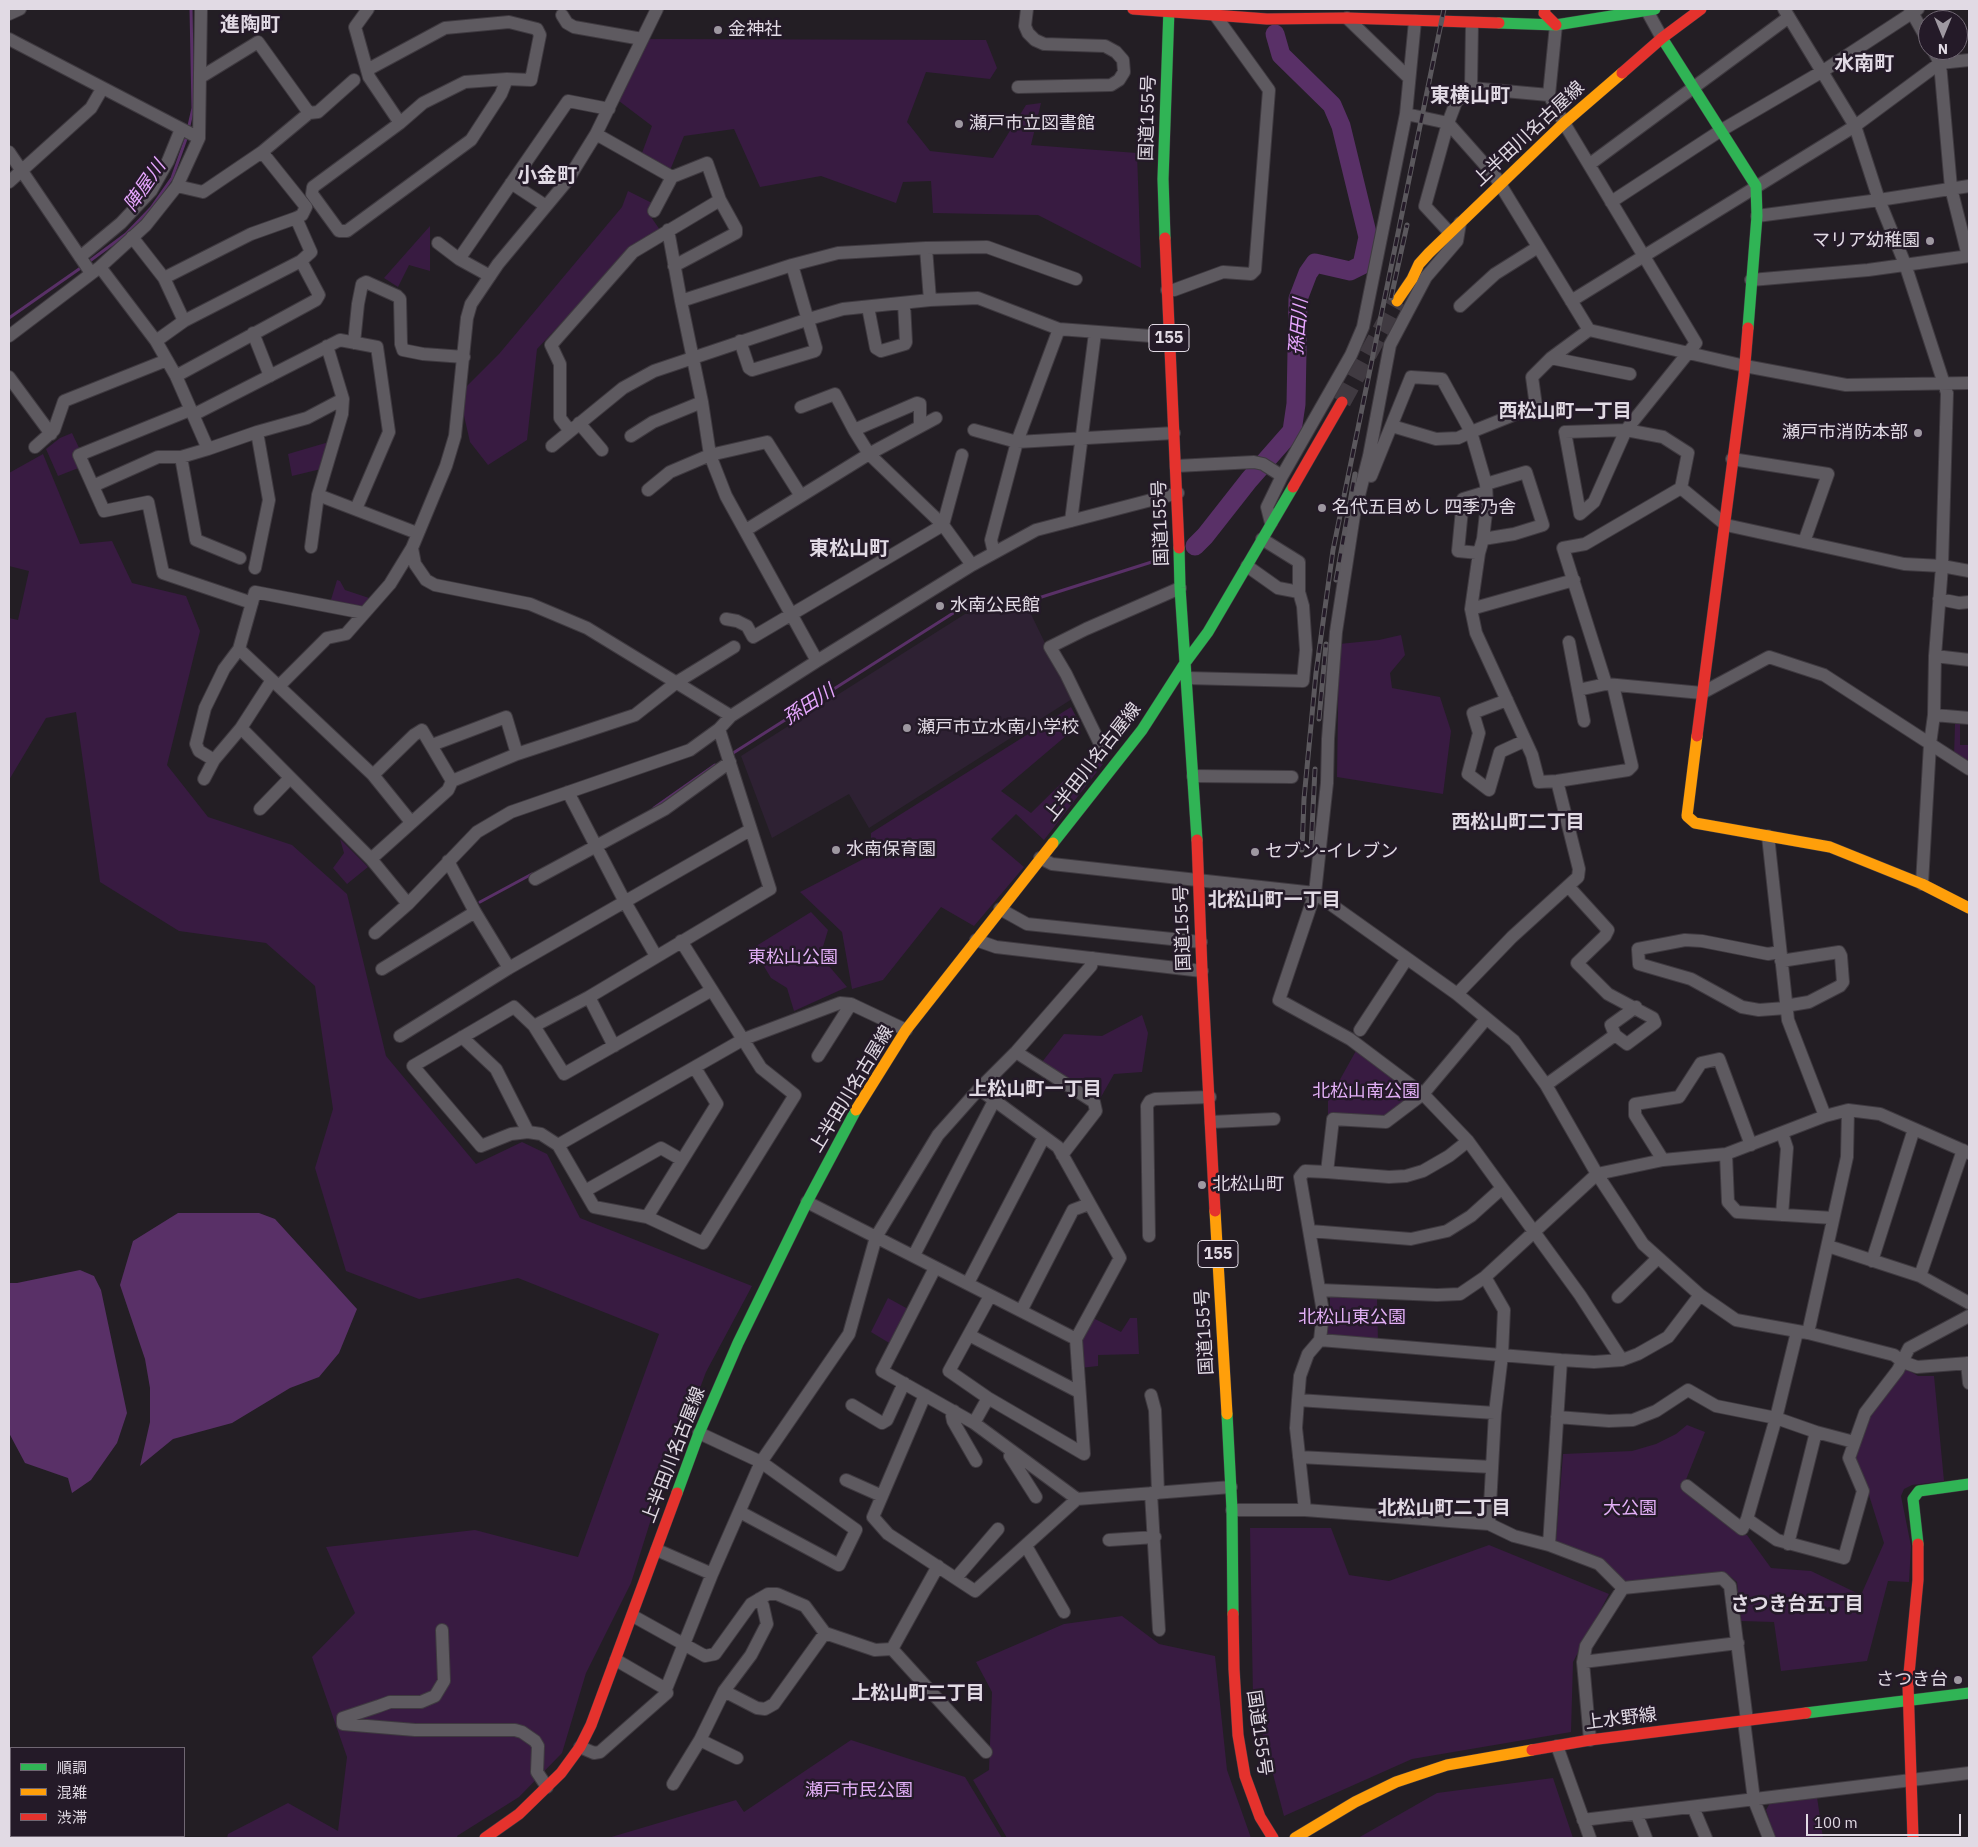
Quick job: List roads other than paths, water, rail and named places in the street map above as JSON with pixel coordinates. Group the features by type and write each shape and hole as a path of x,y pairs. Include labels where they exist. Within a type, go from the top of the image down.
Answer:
{"main road":[{"path":"1133,9 1267,19 1348,13 1415,21 1556,26 1649,9"},
{"path":"1545,9 1544,13 1556,26"},
{"name":"上半田川名古屋線","path":"1398,300 1412,279 1419,264 1500,183 1564,123 1662,38 1701,9"},
{"name":"国道155号","path":"1169,11 1163,179 1167,290 1178,493 1180,588 1200,880 1202,971 1231,1487 1234,1669 1238,1735 1245,1776 1260,1817 1274,1838"},
{"path":"1662,38 1756,186 1757,216 1745,366 1687,816 1695,822 1830,847 1922,884 1969,908"},
{"name":"上半田川名古屋線","path":"484,1838 518,1814 561,1773 580,1747 591,1725 633,1616 699,1433 738,1343 807,1202 855,1111 906,1030 1142,730 1185,663 1208,632 1342,402"},
{"path":"1913,1838 1908,1684 1918,1580 1918,1542 1913,1499 1919,1491 1969,1484"},
{"name":"上水野線","path":"1294,1838 1355,1802 1396,1782 1447,1765 1590,1740 1969,1693"}],"street":[{"path":"9,14 20,9"},
{"path":"88,265 132,238 146,225 177,186 201,77 201,9"},
{"path":"368,9 355,27 367,70 400,123"},
{"path":"204,778 214,760 276,683 327,638 346,634 390,584 412,548 446,466 455,436 471,304 498,264 567,181 596,134 657,9"},
{"path":"1018,87 1111,85 1120,80 1124,72 1123,60 1116,52 1105,46 1044,44 1035,40 1028,33 1025,26 1026,9"},
{"path":"1649,9 1662,38"},
{"path":"1611,202 1720,131 1823,71 1913,10"},
{"path":"1348,13 1408,77"},
{"path":"1590,164 1787,13 1855,126 1879,200 1905,264 1947,393 1942,566 1922,884"},
{"path":"562,15 567,23 574,26 642,39"},
{"path":"1167,290 1174,290 1223,272 1251,274 1255,270 1269,90 1215,15"},
{"path":"1271,523 1267,507 1282,476 1351,355 1363,327 1406,114 1408,77 1415,21"},
{"path":"367,70 445,28 509,22 537,29 540,35 531,80 507,79 465,82 423,103 400,123 312,187 312,194 339,231 346,231 471,140 501,94 507,79"},
{"path":"1450,233 1425,206 1448,123 1456,102 1471,88 1472,23"},
{"path":"1372,460 1392,426 1411,378 1442,378 1471,432 1486,488 1483,539 1479,553 1471,609 1476,633 1524,742 1532,755 1539,782 1628,770 1632,766 1610,685 1563,548 1585,544 1681,488 1688,453 1663,437 1626,430 1565,432 1580,514 1594,502 1626,430 1696,343 1549,95 1556,26"},
{"path":"9,39 190,133"},
{"path":"201,77 258,42 309,113"},
{"path":"1751,280 1868,270 1969,256 1951,188 1938,60"},
{"path":"1571,301 1644,254 1855,126 1940,63 1969,60"},
{"path":"177,186 203,192 262,152 309,113 318,112 354,80"},
{"path":"9,182 91,108 102,88"},
{"path":"1471,88 1549,95"},
{"path":"459,258 568,101 609,109"},
{"path":"1406,114 1448,123 1500,183 1589,330 1745,366 1846,385 1969,383"},
{"path":"9,336 88,265 121,223 151,191 168,161 190,133"},
{"path":"596,134 672,177"},
{"path":"9,152 20,171 88,265 156,342 176,376 208,449"},
{"path":"164,278 251,234 302,215 306,207 262,152"},
{"path":"654,211 672,177 706,164 720,200 736,229 736,233 674,266"},
{"path":"511,183 546,206"},
{"path":"1757,216 1969,186"},
{"path":"602,450 575,427 560,418 560,364 551,345 633,252 720,200"},
{"path":"156,342 184,321 301,262 311,252 296,218"},
{"path":"1460,223 1456,241 1426,277 1390,345 1372,460 1354,516 1336,632 1328,739 1327,783 1315,893 1279,1000 1350,1039 1422,1094 1468,1141 1501,1189 1580,1295 1622,1360"},
{"path":"668,230 680,300 694,357 710,455 726,496 818,661"},
{"path":"132,238 164,278 184,321"},
{"path":"438,243 490,276"},
{"path":"680,300 792,265 838,253 926,248 988,247 1076,279"},
{"path":"1460,306 1495,274 1538,247"},
{"path":"926,248 930,300"},
{"path":"176,376 316,300 319,295 301,262"},
{"path":"740,341 749,368 752,370 814,351 816,346 809,318 792,265"},
{"path":"354,343 358,304 362,284 366,282 400,299 401,344 403,350 424,354 464,357"},
{"path":"552,446 623,388 654,371 809,318 844,309 930,300 978,298 1059,329 1151,336 1169,334"},
{"path":"868,307 876,348 881,351 905,344 906,342 904,303"},
{"path":"994,554 990,540 1017,442 1059,329"},
{"path":"1392,426 1436,439 1458,438 1536,406 1532,377 1552,358 1589,330"},
{"path":"1071,521 1095,333"},
{"path":"253,334 270,376"},
{"path":"252,603 163,573 148,502 104,511 79,455 192,412 270,376 340,340 377,348 389,432 356,509"},
{"path":"311,547 318,495 342,414 343,399 327,346"},
{"path":"1552,358 1630,374"},
{"path":"35,447 54,430 64,401 167,360"},
{"path":"9,377 51,434"},
{"path":"801,408 835,394 869,454 943,525 972,565"},
{"path":"93,486 158,457 181,457 307,418 343,399"},
{"path":"631,436 652,422 702,402"},
{"path":"854,430 917,403 920,404 920,426"},
{"path":"746,530 869,454 936,418"},
{"path":"974,430 1017,442 1174,433"},
{"path":"255,568 269,500 257,432"},
{"path":"648,490 670,472 710,455 767,442 801,496"},
{"path":"726,619 737,621 747,626 754,637 943,525 962,455"},
{"path":"181,457 196,540 240,558"},
{"path":"1732,459 1828,474 1804,542"},
{"path":"1176,466 1259,463 1282,476"},
{"path":"1479,553 1458,551 1463,499 1526,472 1543,525 1514,534 1483,539"},
{"path":"1681,488 1726,524 1904,564 1942,566 1969,571"},
{"path":"375,933 408,904 477,832 511,812 690,750 719,730 731,716 972,565 1036,530 1178,493"},
{"path":"318,495 417,533"},
{"path":"1187,678 1303,681 1305,641 1303,606 1299,592 1299,562 1262,539"},
{"path":"412,548 415,564 426,580 435,585 530,604 587,628 731,716"},
{"path":"1248,566 1278,588 1299,592"},
{"path":"1471,609 1574,580"},
{"path":"1100,746 1066,674 1050,647 1180,588"},
{"path":"214,760 199,751 196,744 204,708 224,669 239,649 255,592 364,613"},
{"path":"1939,599 1958,603 1969,602"},
{"path":"1569,642 1584,721"},
{"path":"371,859 448,790 452,781 517,754 635,715 677,682 734,647"},
{"path":"239,649 373,775 411,822"},
{"path":"1935,656 1969,660"},
{"path":"1578,690 1610,685 1702,693 1769,657 1824,675 1969,769"},
{"path":"1507,700 1473,713 1479,733 1468,774 1489,790 1500,752 1524,742"},
{"path":"1934,715 1969,718"},
{"path":"432,745 506,717 517,754"},
{"path":"241,728 371,859 408,904"},
{"path":"373,775 414,735 422,730 452,781"},
{"path":"534,1026 588,997 770,889 719,730"},
{"path":"535,879 595,842 665,809 729,758"},
{"path":"1193,776 1292,777"},
{"path":"260,809 290,778"},
{"path":"1456,994 1512,937 1578,877 1579,869 1557,781"},
{"path":"568,792 625,902 656,956"},
{"path":"400,1036 509,968 750,830"},
{"path":"1768,836 1788,1020 1825,1116"},
{"path":"1040,858 1052,864 1315,893 1382,939 1406,960 1456,994 1514,1040 1546,1085 1597,1174 1643,1244 1700,1295 1736,1320 1802,1332 1894,1355 1902,1362 1917,1367 1968,1363 1969,1383"},
{"path":"448,861 474,912 509,968"},
{"path":"1568,886 1608,930 1606,936 1577,963 1608,994 1636,1008 1653,1018 1655,1023 1627,1044 1615,1035 1612,1025 1636,1008"},
{"path":"1000,909 1027,924 1201,942"},
{"path":"382,968 474,912"},
{"path":"976,940 996,947 1202,971"},
{"path":"1685,940 1702,941 1780,957 1839,952 1843,982 1840,986 1809,1002 1786,1007 1759,1010 1742,1007 1691,979 1639,964 1638,949 1685,940"},
{"path":"682,941 761,1068 794,1095 703,1243 647,1217 594,1207 558,1144 541,1134 528,1132 510,1134 480,1146 413,1066 514,1007 534,1026 564,1074 712,990"},
{"path":"580,1747 594,1753 600,1752 667,1694 666,1689 712,1574 761,1462 845,1343 876,1237 938,1135 979,1089 1016,1052 1091,966 1093,958"},
{"path":"1360,1030 1406,960"},
{"path":"588,997 614,1046"},
{"path":"558,1144 744,1039 840,1003 851,1004 906,1030"},
{"path":"818,1056 851,1004"},
{"path":"1328,1172 1332,1119 1386,1122 1422,1094 1486,1019"},
{"path":"1546,1085 1615,1035"},
{"path":"462,1037 496,1069 528,1132"},
{"path":"1016,1052 1094,1102 1096,1112 1062,1155"},
{"path":"1663,1160 1635,1115 1635,1104 1679,1097 1701,1063 1719,1058 1751,1145"},
{"path":"647,1217 717,1104 695,1068"},
{"path":"979,1089 1058,1147 1120,1258 1076,1339 1084,1454 988,1398 949,1371 990,1296"},
{"path":"1149,1236 1147,1106 1150,1101 1155,1099 1210,1097"},
{"path":"914,1256 994,1101"},
{"path":"1687,1486 1742,1529 1747,1519 1828,1246 1847,1157 1848,1110"},
{"path":"1320,1290 1437,1295 1460,1294 1485,1277 1597,1174 1663,1160 1726,1154 1825,1116 1848,1110 1880,1114 1966,1151 1920,1276"},
{"path":"1211,1122 1274,1119"},
{"path":"1872,1261 1914,1129"},
{"path":"1782,1133 1786,1148 1782,1215"},
{"path":"968,1283 1044,1137"},
{"path":"1305,1510 1296,1428 1300,1376 1308,1354 1320,1340 1322,1312 1320,1290 1300,1178 1305,1171 1389,1177 1406,1176 1424,1171 1449,1156 1468,1141"},
{"path":"585,1191 661,1148 682,1160"},
{"path":"1726,1154 1728,1202 1737,1212 1833,1218"},
{"path":"1310,1231 1411,1239 1446,1231 1472,1216 1501,1189"},
{"path":"807,1202 1076,1339"},
{"path":"1021,1311 1073,1210 1089,1204"},
{"path":"1828,1246 1920,1276 1969,1304"},
{"path":"1618,1297 1658,1258"},
{"path":"935,1268 882,1371 974,1423 1078,1499"},
{"path":"1485,1277 1504,1310 1502,1355 1495,1413 1489,1524"},
{"path":"1320,1340 1561,1360 1594,1362 1622,1360 1638,1354 1668,1337 1700,1295"},
{"path":"1747,1519 1777,1540 1844,1558 1863,1491 1849,1458 1865,1413 1902,1362 1909,1348 1969,1316"},
{"path":"969,1335 1079,1392"},
{"path":"1549,1545 1561,1360"},
{"path":"852,1405 882,1422 887,1420 904,1383"},
{"path":"1557,1417 1609,1421 1633,1420 1656,1411 1688,1390 1716,1406 1776,1418 1816,1432 1854,1442"},
{"path":"1151,1395 1154,1410 1154,1537 1159,1630"},
{"path":"925,1396 873,1517 888,1534 975,1591 1078,1499 1231,1487"},
{"path":"974,1423 988,1398"},
{"path":"1298,1400 1495,1413"},
{"path":"954,1411 953,1421 976,1461"},
{"path":"1788,1544 1816,1432"},
{"path":"699,1433 761,1462 856,1530 839,1565 740,1512"},
{"path":"1013,1452 1010,1456 1036,1497"},
{"path":"1299,1457 1492,1467"},
{"path":"846,1480 882,1496"},
{"path":"1232,1510 1305,1510 1489,1524 1514,1536 1549,1545 1599,1564 1623,1588"},
{"path":"956,1578 998,1530"},
{"path":"1109,1540 1154,1537"},
{"path":"1026,1546 1064,1612"},
{"path":"657,1550 712,1574"},
{"path":"892,1649 938,1566"},
{"path":"1623,1588 1722,1578 1730,1586 1738,1643 1754,1800 1769,1838"},
{"path":"1590,1740 1583,1662 1586,1646 1623,1588"},
{"path":"633,1616 685,1643 705,1656 715,1654 751,1604 768,1594 776,1594 805,1606 825,1633 875,1650 892,1649"},
{"path":"673,1784 700,1740 724,1691 751,1655 766,1624 763,1606 759,1599"},
{"path":"442,1630 444,1681 435,1696 421,1702 390,1702 343,1718 343,1724 415,1730 515,1730 522,1732 535,1741 538,1746 537,1772 546,1787"},
{"path":"724,1691 757,1708 765,1709 774,1704 825,1633"},
{"path":"1583,1662 1738,1643"},
{"path":"892,1649 986,1752"},
{"path":"616,1660 666,1689"},
{"path":"700,1740 737,1758"},
{"path":"1557,1746 1590,1838"},
{"path":"1583,1820 1969,1773"},
{"path":"1693,1807 1706,1838"},
{"path":"1636,1815 1646,1838"}],"waterway":[{"name":"陣屋川","path":"188,130 193,108 191,9"},
{"name":"孫田川","path":"1195,546 1292,431 1296,404 1298,299 1308,273 1315,263 1350,271 1362,265 1368,237 1341,126 1332,105 1281,55 1275,34"},
{"name":"陣屋川","path":"87,263 126,234 151,208 172,178 187,136"},
{"name":"陣屋川","path":"9,318 82,267"},
{"name":"孫田川","path":"730,755 958,610 967,607 1029,601 1158,560"},
{"name":"孫田川","path":"654,808 715,765"},
{"name":"孫田川","path":"480,902 532,874"}],"tunnel":[{"path":"1342,402 1397,301"}],"railway":[{"path":"1302,850 1304,799 1316,673 1333,550 1444,9"},
{"path":"1391,298 1407,225"},
{"path":"1336,580 1355,474"},
{"path":"1319,719 1326,644"},
{"path":"1311,849 1315,769"}],"place":[{"name":"金神社","path":"718,30"},
{"name":"瀬戸市立図書館","path":"959,124"},
{"name":"マリア幼稚園","path":"1930,241"},
{"name":"瀬戸市消防本部","path":"1918,433"},
{"name":"名代五目めし 四季乃舎","path":"1322,508"},
{"name":"水南公民館","path":"940,606"},
{"name":"瀬戸市立水南小学校","path":"907,728"},
{"name":"水南保育園","path":"836,850"},
{"name":"セブン-イレブン","path":"1255,852"},
{"name":"北松山町","path":"1202,1185"},
{"name":"さつき台","path":"1958,1680"}],"district":[{"name":"進陶町","path":"250,25"},
{"name":"水南町","path":"1864,64"},
{"name":"東横山町","path":"1470,96"},
{"name":"小金町","path":"547,176"},
{"name":"西松山町一丁目","path":"1565,412"},
{"name":"東松山町","path":"849,549"},
{"name":"西松山町二丁目","path":"1518,823"},
{"name":"北松山町一丁目","path":"1274,901"},
{"name":"上松山町一丁目","path":"1035,1090"},
{"name":"北松山町二丁目","path":"1444,1509"},
{"name":"さつき台五丁目","path":"1797,1605"},
{"name":"上松山町二丁目","path":"918,1694"}],"park label":[{"name":"東松山公園","path":"793,958"},
{"name":"北松山南公園","path":"1366,1092"},
{"name":"北松山東公園","path":"1352,1318"},
{"name":"大公園","path":"1630,1509"},
{"name":"瀬戸市民公園","path":"859,1791"}]}
